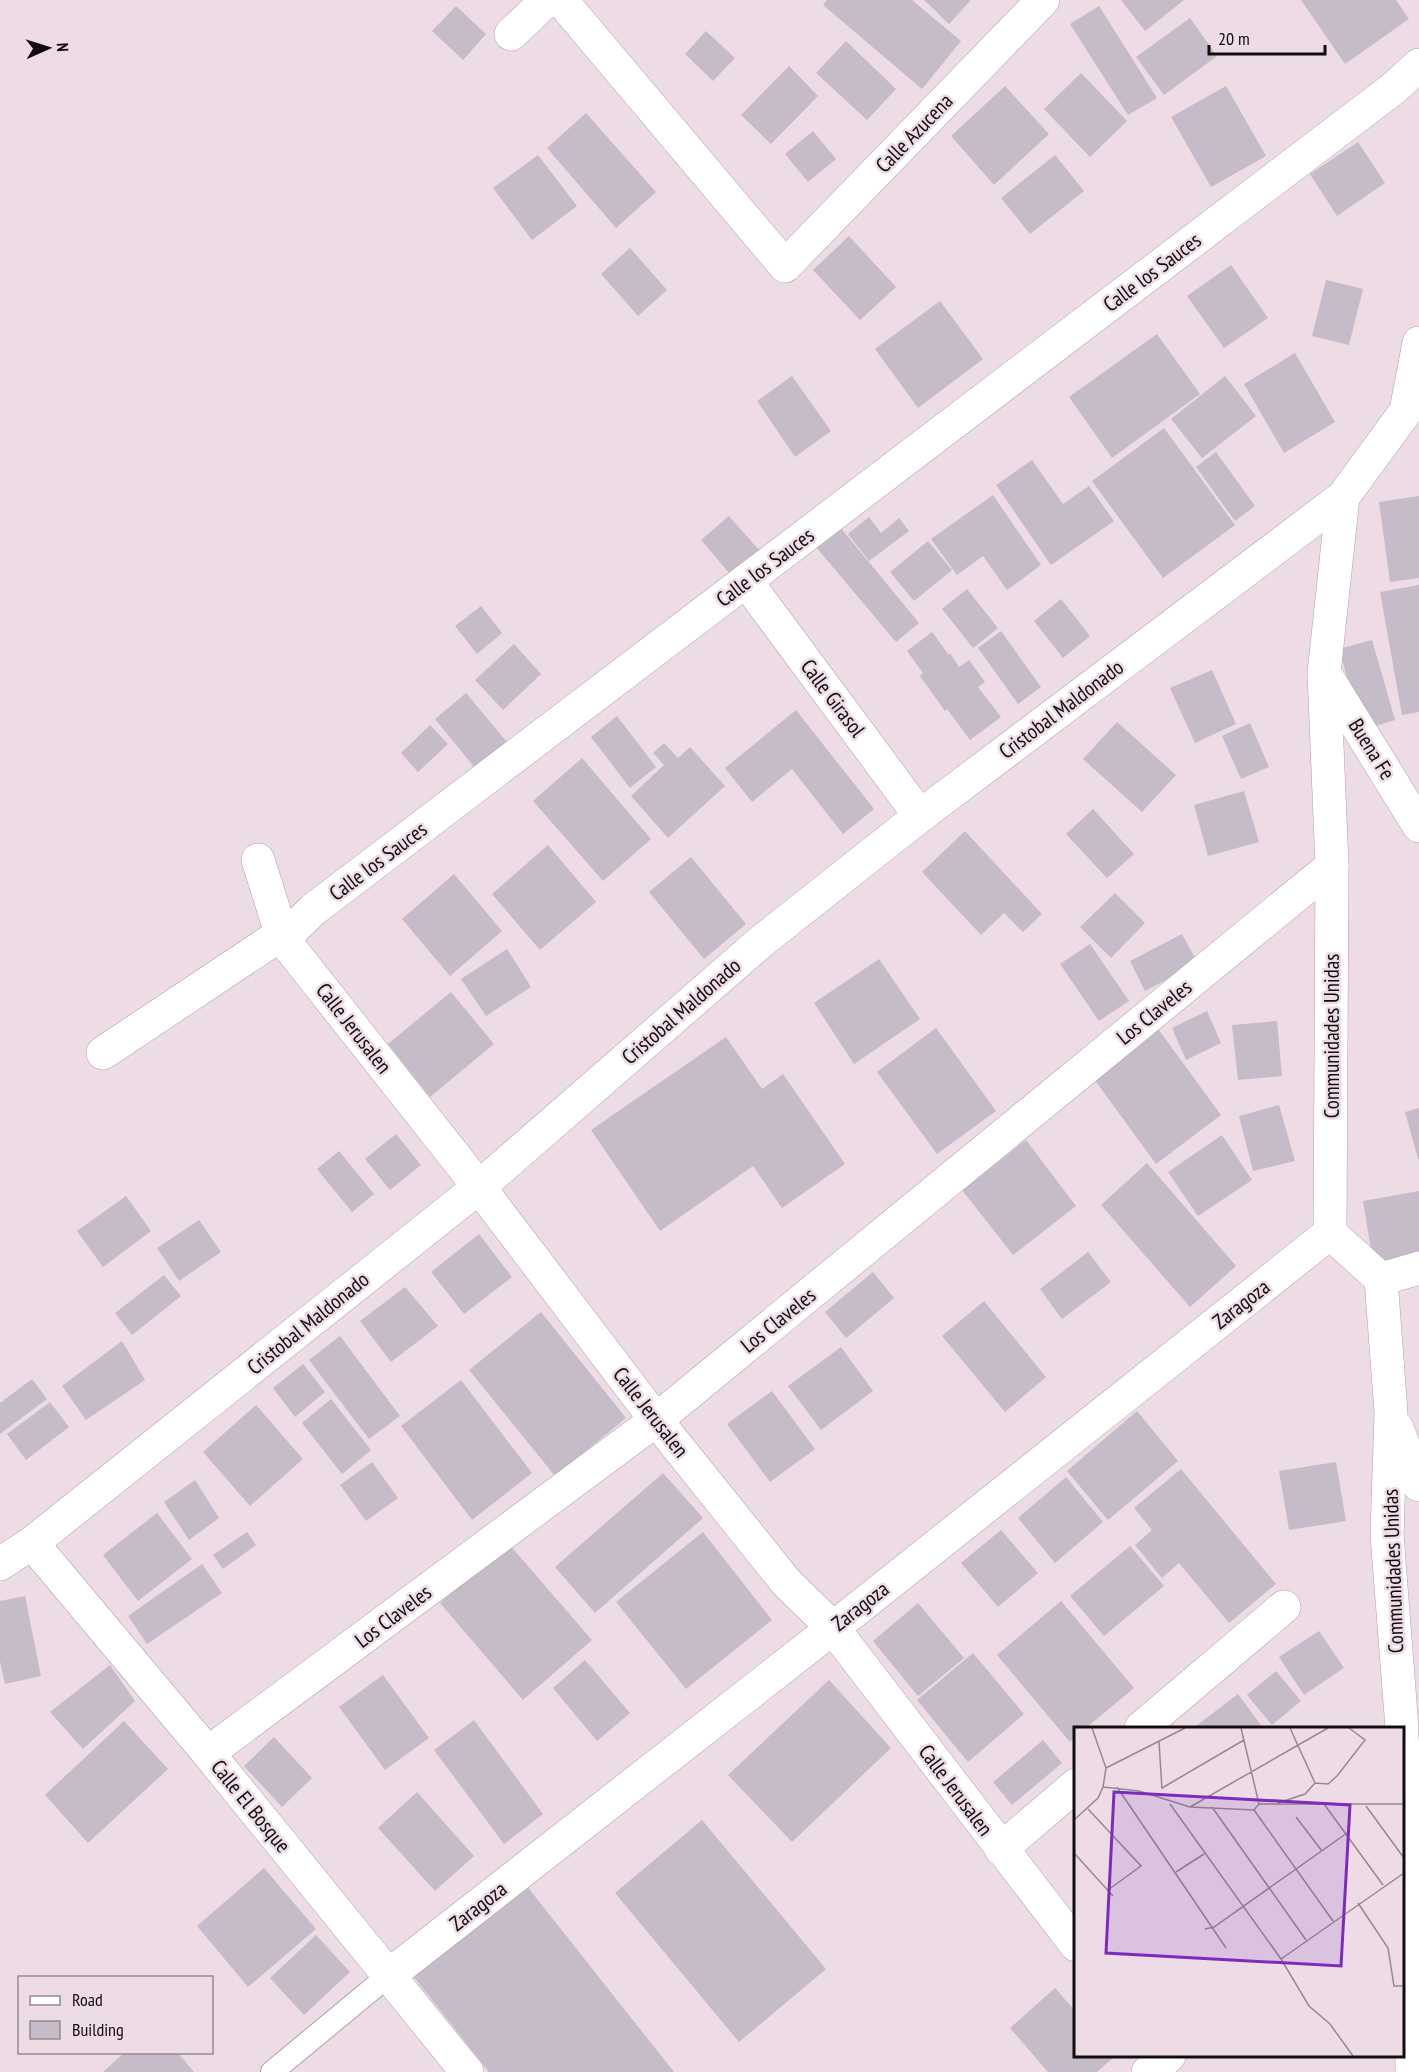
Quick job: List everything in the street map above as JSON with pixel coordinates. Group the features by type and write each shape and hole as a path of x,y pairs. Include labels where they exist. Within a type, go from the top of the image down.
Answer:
{"street":[{"path":"511,34 547,0"},
{"name":"Calle Azucena","path":"561,0 785,266 1042,0"},
{"name":"Calle los Sauces","path":"103,1053 277,937 283,939 314,909 1394,88 1419,65"},
{"path":"1343,497 1413,412 1419,342"},
{"name":"Communidades Unidas","path":"1330,1233 1332,866 1324,673 1343,497"},
{"name":"Cristobal Maldonado","path":"0,1564 32,1543 479,1187 763,940 920,816 1343,497"},
{"name":"Calle Girasol","path":"746,581 920,816"},
{"name":"Buena Fe","path":"1324,673 1419,826"},
{"name":"Calle Jerusalen","path":"258,860 283,939 479,1187 656,1420 786,1582 833,1628 1074,1942"},
{"name":"Los Claveles","path":"208,1753 656,1420 1332,866"},
{"path":"1330,1233 1381,1279 1419,1268"},
{"name":"Zaragoza","path":"388,1976 833,1628 1330,1233"},
{"name":"Communidades Unidas","path":"1381,1279 1391,1413 1388,1535 1402,1727"},
{"path":"1391,1413 1419,1485"},
{"name":"Calle El Bosque","path":"32,1543 208,1753 467,2072"},
{"path":"1143,1727 1284,1607"},
{"path":"1404,1784 1412,2072"},
{"path":"1001,1849 1074,1787"}],"lane":[{"path":"272,2072 388,1976"}],"building":[{"path":"827,0 912,0 961,41 922,89 823,5"},
{"path":"924,0 971,0 949,24"},
{"path":"1121,0 1184,0 1145,31"},
{"path":"1301,0 1396,0 1409,19 1345,64"},
{"path":"456,6 486,34 463,60 432,31"},
{"path":"1099,6 1157,98 1128,115 1070,24"},
{"path":"1190,18 1217,56 1164,95 1136,57"},
{"path":"706,31 735,58 713,81 685,54"},
{"path":"846,41 896,89 867,120 816,73"},
{"path":"789,66 818,96 771,144 741,115"},
{"path":"1081,73 1127,121 1090,157 1044,109"},
{"path":"1005,86 1049,134 994,185 951,136"},
{"path":"1226,86 1266,156 1211,187 1171,117"},
{"path":"586,113 656,192 616,228 547,148"},
{"path":"813,131 836,159 808,182 785,154"},
{"path":"1358,142 1385,183 1337,216 1310,174"},
{"path":"538,155 577,206 532,240 493,188"},
{"path":"1055,155 1084,191 1030,234 1001,198"},
{"path":"849,236 896,287 860,320 813,270"},
{"path":"630,248 667,290 638,316 601,274"},
{"path":"1231,265 1268,318 1224,348 1187,296"},
{"path":"1326,280 1363,289 1349,345 1312,336"},
{"path":"940,301 983,359 918,408 875,349"},
{"path":"1157,334 1200,394 1112,458 1069,397"},
{"path":"1295,353 1335,422 1284,453 1244,384"},
{"path":"792,376 831,431 795,457 757,401"},
{"path":"1225,376 1256,416 1202,458 1171,419"},
{"path":"1164,428 1235,525 1163,578 1092,481"},
{"path":"1216,452 1255,506 1235,521 1196,467"},
{"path":"1032,460 1063,504 1089,486 1114,521 1051,565 996,485"},
{"path":"993,495 1041,565 1007,590 983,556 957,575 931,539"},
{"path":"1419,496 1419,578 1390,582 1379,502"},
{"path":"729,516 759,550 730,574 701,540"},
{"path":"869,517 881,533 899,518 909,531 869,561 848,534"},
{"path":"840,527 919,623 896,642 816,547"},
{"path":"928,541 952,570 914,601 890,572"},
{"path":"1419,585 1419,712 1402,715 1380,592"},
{"path":"967,589 998,628 973,648 942,609"},
{"path":"1061,599 1090,636 1063,658 1034,621"},
{"path":"481,606 502,633 477,654 455,626"},
{"path":"1001,631 1041,687 1018,704 978,648"},
{"path":"932,632 959,667 969,660 985,682 978,687 1001,717 970,740 947,709 945,711 920,676 923,673 907,651"},
{"path":"1372,640 1395,720 1362,730 1339,649"},
{"path":"514,644 541,674 503,710 475,680"},
{"path":"1212,670 1236,724 1195,743 1170,688"},
{"path":"466,693 511,747 479,773 435,719"},
{"path":"796,710 874,809 843,834 792,769 752,802 725,768"},
{"path":"617,716 656,767 630,788 591,737"},
{"path":"1117,722 1176,775 1142,812 1083,759"},
{"path":"1250,723 1269,767 1241,779 1222,736"},
{"path":"430,725 448,744 418,772 401,753"},
{"path":"664,743 678,758 690,747 725,786 668,838 631,796 664,765 653,753"},
{"path":"582,758 651,839 603,881 533,801"},
{"path":"1244,791 1259,842 1208,856 1194,805"},
{"path":"1093,809 1134,854 1107,878 1066,834"},
{"path":"965,831 1042,914 1023,932 1004,913 981,935 922,872"},
{"path":"548,845 596,902 540,950 492,894"},
{"path":"691,857 746,924 704,959 649,892"},
{"path":"454,874 502,931 450,976 402,919"},
{"path":"1115,893 1145,923 1111,958 1080,927"},
{"path":"1182,934 1198,963 1145,991 1130,961"},
{"path":"1090,944 1129,1001 1099,1021 1060,964"},
{"path":"507,949 531,987 486,1016 461,979"},
{"path":"879,959 920,1019 854,1064 814,1003"},
{"path":"451,992 494,1044 430,1097 388,1044"},
{"path":"1207,1011 1221,1043 1186,1060 1172,1028"},
{"path":"1277,1021 1282,1076 1238,1080 1232,1025"},
{"path":"1156,1026 1221,1115 1156,1164 1091,1075"},
{"path":"936,1028 996,1111 937,1154 877,1072"},
{"path":"726,1037 762,1089 783,1074 845,1164 782,1208 753,1166 660,1231 591,1130"},
{"path":"1279,1105 1295,1161 1253,1171 1239,1116"},
{"path":"1419,1108 1419,1159 1418,1159 1405,1112"},
{"path":"396,1134 421,1165 390,1190 365,1159"},
{"path":"1222,1135 1252,1180 1198,1216 1168,1172"},
{"path":"1026,1140 1076,1206 1013,1255 962,1190"},
{"path":"339,1151 374,1194 352,1212 317,1169"},
{"path":"1147,1163 1236,1266 1190,1307 1101,1205"},
{"path":"1419,1191 1419,1255 1373,1262 1363,1201"},
{"path":"126,1196 151,1231 103,1267 77,1231"},
{"path":"199,1220 221,1252 179,1281 157,1248"},
{"path":"479,1234 512,1277 464,1314 431,1272"},
{"path":"1088,1252 1111,1282 1062,1319 1040,1289"},
{"path":"873,1272 894,1298 846,1338 825,1312"},
{"path":"164,1275 181,1296 132,1335 115,1313"},
{"path":"405,1287 438,1326 391,1362 360,1321"},
{"path":"984,1301 1046,1377 1005,1412 942,1336"},
{"path":"541,1312 626,1418 555,1476 469,1370"},
{"path":"340,1336 400,1416 369,1439 309,1360"},
{"path":"122,1341 145,1380 86,1420 62,1386"},
{"path":"841,1347 873,1391 821,1430 788,1386"},
{"path":"303,1364 325,1392 295,1417 273,1388"},
{"path":"32,1379 47,1399 0,1434 0,1403"},
{"path":"461,1380 532,1473 472,1520 401,1426"},
{"path":"772,1391 815,1449 770,1482 727,1424"},
{"path":"331,1399 371,1450 342,1474 302,1423"},
{"path":"50,1402 69,1427 26,1460 7,1434"},
{"path":"256,1405 303,1459 250,1506 203,1452"},
{"path":"1137,1411 1178,1461 1108,1520 1067,1471"},
{"path":"372,1462 398,1498 366,1521 340,1485"},
{"path":"1336,1462 1346,1521 1289,1530 1279,1471"},
{"path":"1181,1469 1276,1584 1229,1623 1179,1563 1162,1578 1135,1545 1152,1530 1134,1508"},
{"path":"663,1473 703,1518 595,1613 555,1567"},
{"path":"1066,1477 1103,1522 1055,1563 1018,1518"},
{"path":"195,1480 219,1518 189,1540 164,1502"},
{"path":"157,1513 192,1559 138,1601 103,1555"},
{"path":"1001,1530 1038,1573 998,1607 961,1563"},
{"path":"247,1532 256,1545 223,1569 213,1555"},
{"path":"703,1532 772,1620 686,1689 616,1602"},
{"path":"508,1543 592,1640 523,1700 440,1603"},
{"path":"1130,1546 1164,1586 1104,1636 1070,1596"},
{"path":"202,1564 222,1593 147,1644 128,1616"},
{"path":"25,1596 41,1676 5,1684 0,1661 0,1601"},
{"path":"1061,1601 1134,1688 1087,1727 1074,1727 1074,1739 1070,1742 997,1655"},
{"path":"918,1603 964,1658 918,1696 873,1641"},
{"path":"1319,1631 1344,1668 1304,1695 1279,1657"},
{"path":"973,1653 1024,1714 968,1762 917,1700"},
{"path":"585,1660 630,1713 597,1741 553,1688"},
{"path":"110,1665 135,1701 83,1749 50,1712"},
{"path":"1276,1671 1301,1701 1272,1725 1247,1695"},
{"path":"383,1675 429,1738 385,1770 339,1707"},
{"path":"829,1680 891,1748 792,1842 728,1775"},
{"path":"1238,1694 1262,1727 1197,1727"},
{"path":"474,1720 543,1814 504,1844 434,1750"},
{"path":"124,1721 168,1769 88,1843 45,1795"},
{"path":"274,1737 312,1778 282,1807 244,1766"},
{"path":"1043,1740 1062,1763 1012,1805 993,1782"},
{"path":"417,1792 474,1856 435,1891 378,1828"},
{"path":"702,1820 826,1969 739,2042 615,1893"},
{"path":"264,1868 316,1929 248,1987 197,1926"},
{"path":"526,1885 674,2072 489,2072 413,1976"},
{"path":"316,1935 350,1972 304,2015 270,1978"},
{"path":"1055,1988 1074,2010 1074,2057 1114,2057 1097,2072 1048,2072 1010,2028"},
{"path":"123,2054 179,2054 194,2072 103,2072"}]}
